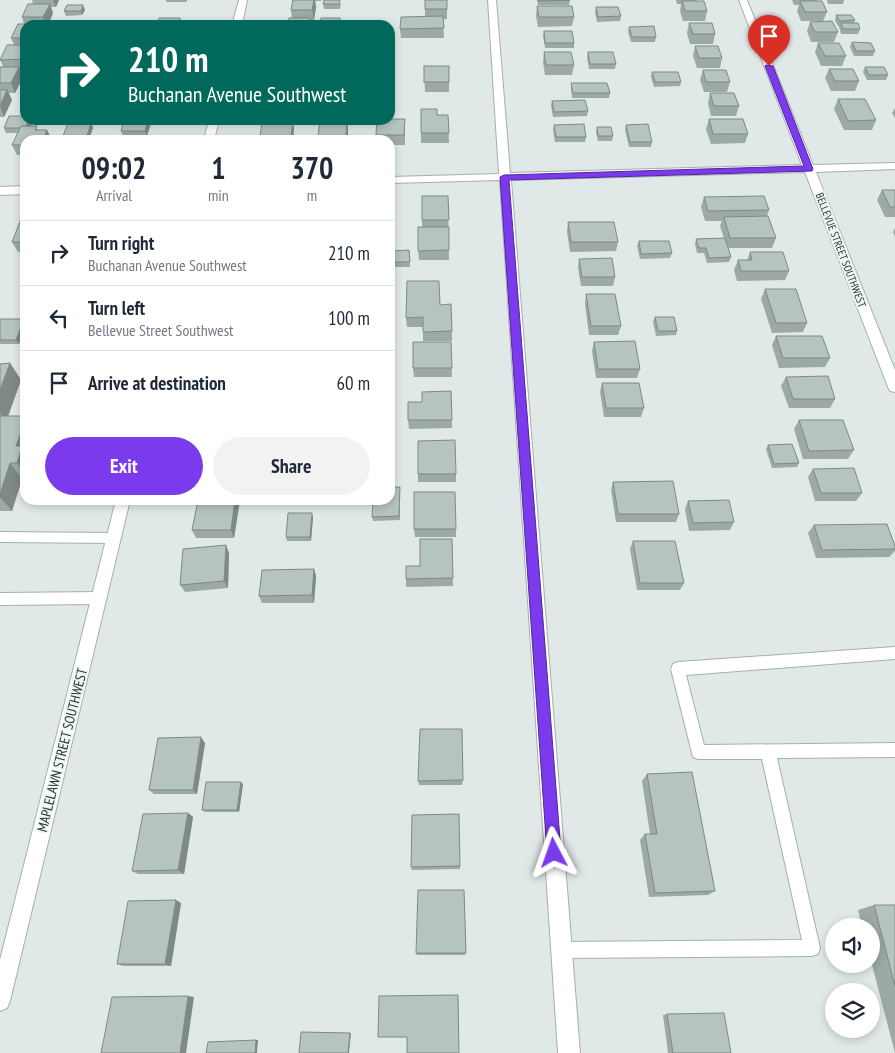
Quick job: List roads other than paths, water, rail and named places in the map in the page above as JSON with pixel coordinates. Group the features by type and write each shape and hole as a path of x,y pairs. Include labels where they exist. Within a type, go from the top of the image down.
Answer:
{"street":[{"path":"237,20 243,0"},
{"path":"492,0 569,1053"},
{"name":"BELLEVUE STREET SOUTHWEST","path":"743,0 895,388"},
{"path":"395,180 895,166"},
{"path":"0,190 20,190"},
{"name":"MAPLELAWN STREET SOUTHWEST","path":"0,1000 122,505"}],"lane":[{"path":"0,537 114,538"},
{"path":"0,600 100,598"},
{"path":"895,653 678,669 698,752 895,750"},
{"path":"561,950 812,948 768,751"}]}
